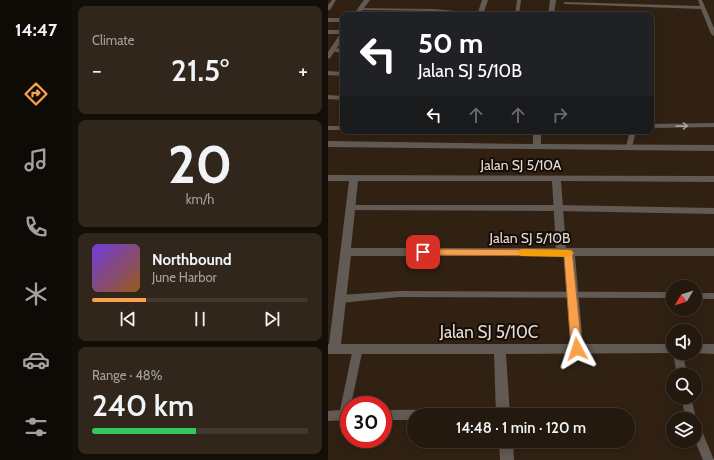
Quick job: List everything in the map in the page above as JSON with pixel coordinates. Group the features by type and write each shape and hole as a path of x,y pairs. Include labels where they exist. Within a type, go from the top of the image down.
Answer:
{"street":[{"path":"358,12 367,0"},
{"path":"481,12 485,0"},
{"path":"551,12 553,0"},
{"path":"328,20 340,20"},
{"path":"328,32 340,33"},
{"path":"328,57 340,38"},
{"path":"328,73 340,74"},
{"path":"328,128 340,128"},
{"path":"537,134 537,146"},
{"path":"328,144 714,148"},
{"name":"Jalan SJ 5/10A","path":"328,178 714,179"},
{"path":"332,348 341,299 354,178"},
{"path":"556,179 557,208 572,295 577,349"},
{"name":"Jalan SJ 5/10B","path":"346,252 714,252"},
{"name":"Jalan SJ 5/10C","path":"332,348 666,349"},
{"path":"500,349 503,408"},
{"path":"702,349 714,349"},
{"path":"506,448 507,460"}],"lane":[{"path":"328,9 334,0"},
{"path":"517,12 519,0"},
{"path":"658,0 659,6"},
{"path":"700,0 714,34"},
{"path":"565,3 604,2 703,8"},
{"path":"360,9 433,10 456,12"},
{"path":"332,50 340,51"},
{"path":"328,97 340,98"},
{"path":"654,126 714,125"},
{"path":"629,146 632,134"},
{"path":"351,208 557,208 714,211"},
{"path":"341,299 399,294 666,296"},
{"path":"702,296 714,296"},
{"path":"349,396 358,348"},
{"path":"328,416 340,415"},
{"path":"392,415 407,415"},
{"path":"702,444 709,460"}],"slow traffic":[{"path":"521,252 569,253"}],"route":[{"path":"423,252 569,252 577,349"}]}
